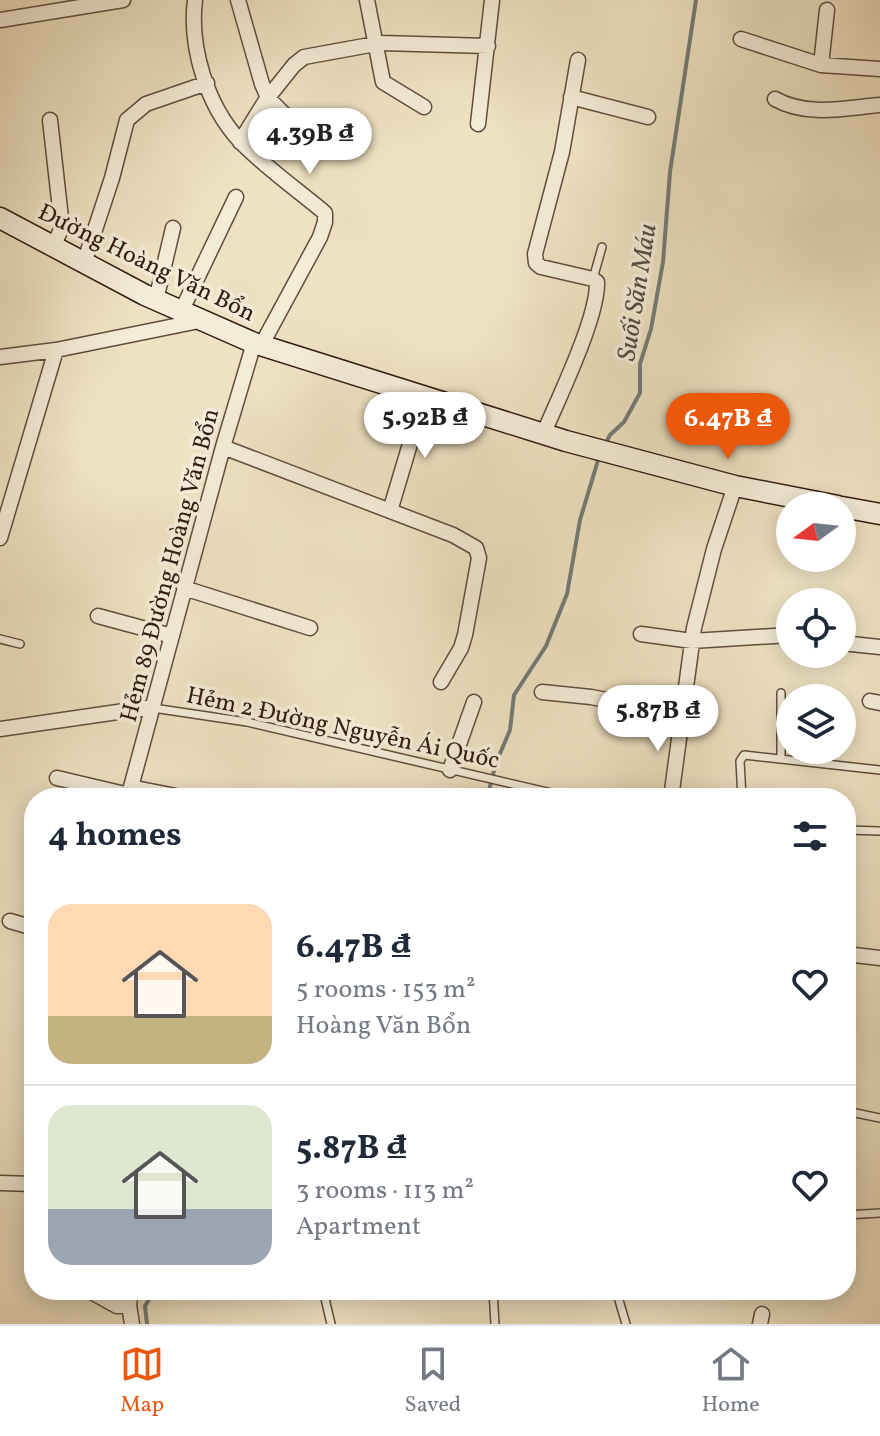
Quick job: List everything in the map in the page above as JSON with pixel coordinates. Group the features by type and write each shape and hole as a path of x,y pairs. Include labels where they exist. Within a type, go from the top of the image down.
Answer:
{"main road":[{"name":"Đường Hoàng Văn Bổn","path":"0,218 156,300 257,345 543,435 735,486 776,494"},
{"name":"Đường Hoàng Văn Bổn","path":"856,509 880,514"}],"street":[{"path":"0,20 123,0"},
{"path":"195,0 196,50 214,103 240,142 268,98 304,57 377,43 488,46"},
{"path":"238,0 268,98 285,115"},
{"path":"367,0 383,82 424,107"},
{"path":"478,124 492,0"},
{"path":"821,65 827,10"},
{"path":"741,39 821,65 880,69"},
{"path":"543,435 587,326 597,290 597,282 593,279 541,267 536,263 535,254 562,152 578,60"},
{"path":"84,263 127,120 146,104 207,83"},
{"path":"571,97 648,117"},
{"path":"775,99 790,108 807,110 880,105"},
{"path":"50,120 62,227 53,247"},
{"name":"Hẻm 89 Đường Hoàng Văn Bổn","path":"131,788 223,447 257,345 320,237 325,222 325,213 240,142"},
{"path":"0,357 56,350 190,316 236,197"},
{"path":"156,300 173,228"},
{"path":"0,538 56,350"},
{"path":"390,511 424,397"},
{"path":"223,447 390,511 476,548 479,558 465,635 441,682"},
{"path":"672,788 692,641 714,549 735,486"},
{"path":"184,588 310,628"},
{"path":"98,616 172,636"},
{"path":"641,634 692,641 776,636"},
{"path":"856,644 880,647"},
{"path":"542,692 591,697 682,714"},
{"path":"450,770 474,702"},
{"path":"0,729 152,707"},
{"path":"57,778 109,788"},
{"path":"10,921 24,925"},
{"path":"856,955 880,958"},
{"path":"0,1183 24,1184"},
{"path":"106,1300 117,1306 126,1300"},
{"path":"130,1300 132,1324"}],"lane":[{"path":"593,279 602,247"},
{"path":"0,639 20,644"},
{"name":"Hẻm 2 Đường Nguyễn Ái Quốc","path":"152,707 247,722 529,788"},
{"path":"741,788 740,761 744,755 776,758"},
{"path":"830,764 880,770"},
{"path":"856,830 880,831"},
{"path":"856,1113 880,1118"},
{"path":"856,1214 880,1213"},
{"path":"325,1300 331,1324"},
{"path":"494,1300 495,1324"},
{"path":"619,1300 626,1324"}],"waterway":[{"name":"Suối Săn Máu","path":"605,445 610,435 624,422 640,393 640,364 651,329 663,262 670,172 696,0"},
{"name":"Suối Săn Máu","path":"490,788 510,730 514,695 546,646 567,594 580,520 599,457"},
{"name":"Suối Săn Máu","path":"147,1324 145,1306 149,1300"}]}
